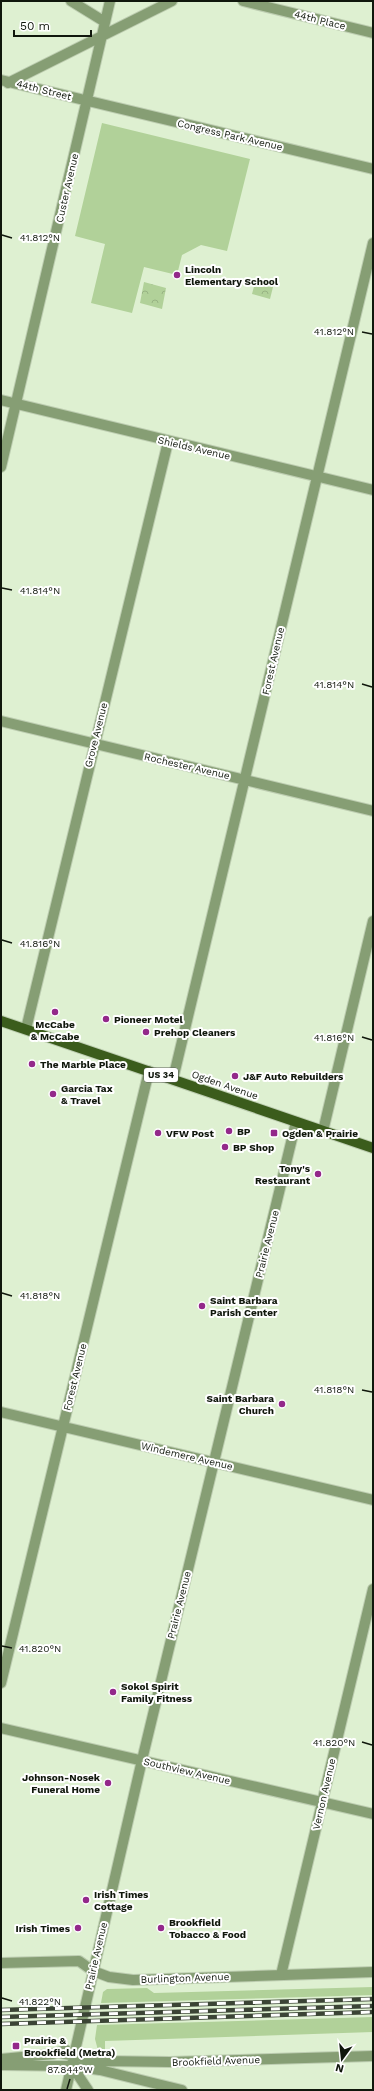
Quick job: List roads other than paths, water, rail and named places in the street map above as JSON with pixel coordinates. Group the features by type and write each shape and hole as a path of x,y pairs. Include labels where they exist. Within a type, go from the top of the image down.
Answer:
{"main road":[{"name":"Ogden Avenue","path":"1,1021 373,1148"}],"street":[{"path":"71,1 105,22"},
{"name":"Custer Avenue","path":"1,467 110,1"},
{"path":"4,82 172,1"},
{"name":"44th Place","path":"243,1 373,33"},
{"name":"44th Street","path":"4,82 87,101"},
{"name":"Congress Park Avenue","path":"87,101 373,169"},
{"name":"Forest Avenue","path":"173,1079 373,242"},
{"name":"Shields Avenue","path":"1,400 168,442 373,490"},
{"name":"Grove Avenue","path":"26,1029 168,442"},
{"name":"Rochester Avenue","path":"1,721 373,811"},
{"path":"323,1131 373,921"},
{"name":"Forest Avenue","path":"1,1683 149,1071"},
{"name":"Prairie Avenue","path":"66,2090 142,1760 296,1122"},
{"name":"Windemere Avenue","path":"1,1412 373,1500"},
{"name":"Vernon Avenue","path":"281,1975 373,1589"},
{"name":"Southview Avenue","path":"1,1728 373,1814"},
{"name":"Burlington Avenue","path":"1,1963 79,1961 93,1971 109,1977 133,1980 373,1972"},
{"path":"1,2059 60,2053 75,2049"},
{"name":"Brookfield Avenue","path":"75,2049 103,2062 170,2062 373,2056"},
{"path":"1,2066 72,2066 100,2070 182,2090"},
{"path":"72,2066 88,2090"}],"railway":[{"path":"1,2010 373,1999"},
{"path":"1,2017 373,2006"},
{"path":"1,2024 373,2012"}],"place":[{"name":"Lincoln Elementary School","path":"177,275"},
{"name":"McCabe & McCabe","path":"55,1012"},
{"name":"Pioneer Motel","path":"106,1019"},
{"name":"Prehop Cleaners","path":"146,1032"},
{"name":"The Marble Place","path":"32,1064"},
{"name":"J&F Auto Rebuilders","path":"235,1076"},
{"name":"Garcia Tax & Travel","path":"53,1094"},
{"name":"BP","path":"229,1131"},
{"name":"VFW Post","path":"158,1133"},
{"name":"Ogden & Prairie","path":"274,1133"},
{"name":"BP Shop","path":"225,1147"},
{"name":"Tony's Restaurant","path":"318,1174"},
{"name":"Saint Barbara Parish Center","path":"202,1306"},
{"name":"Saint Barbara Church","path":"282,1404"},
{"name":"Sokol Spirit Family Fitness","path":"113,1692"},
{"name":"Johnson-Nosek Funeral Home","path":"108,1783"},
{"name":"Irish Times Cottage","path":"86,1900"},
{"name":"Irish Times","path":"78,1928"},
{"name":"Brookfield Tobacco & Food","path":"161,1928"},
{"name":"Prairie & Brookfield (Metra)","path":"16,2046"}]}
